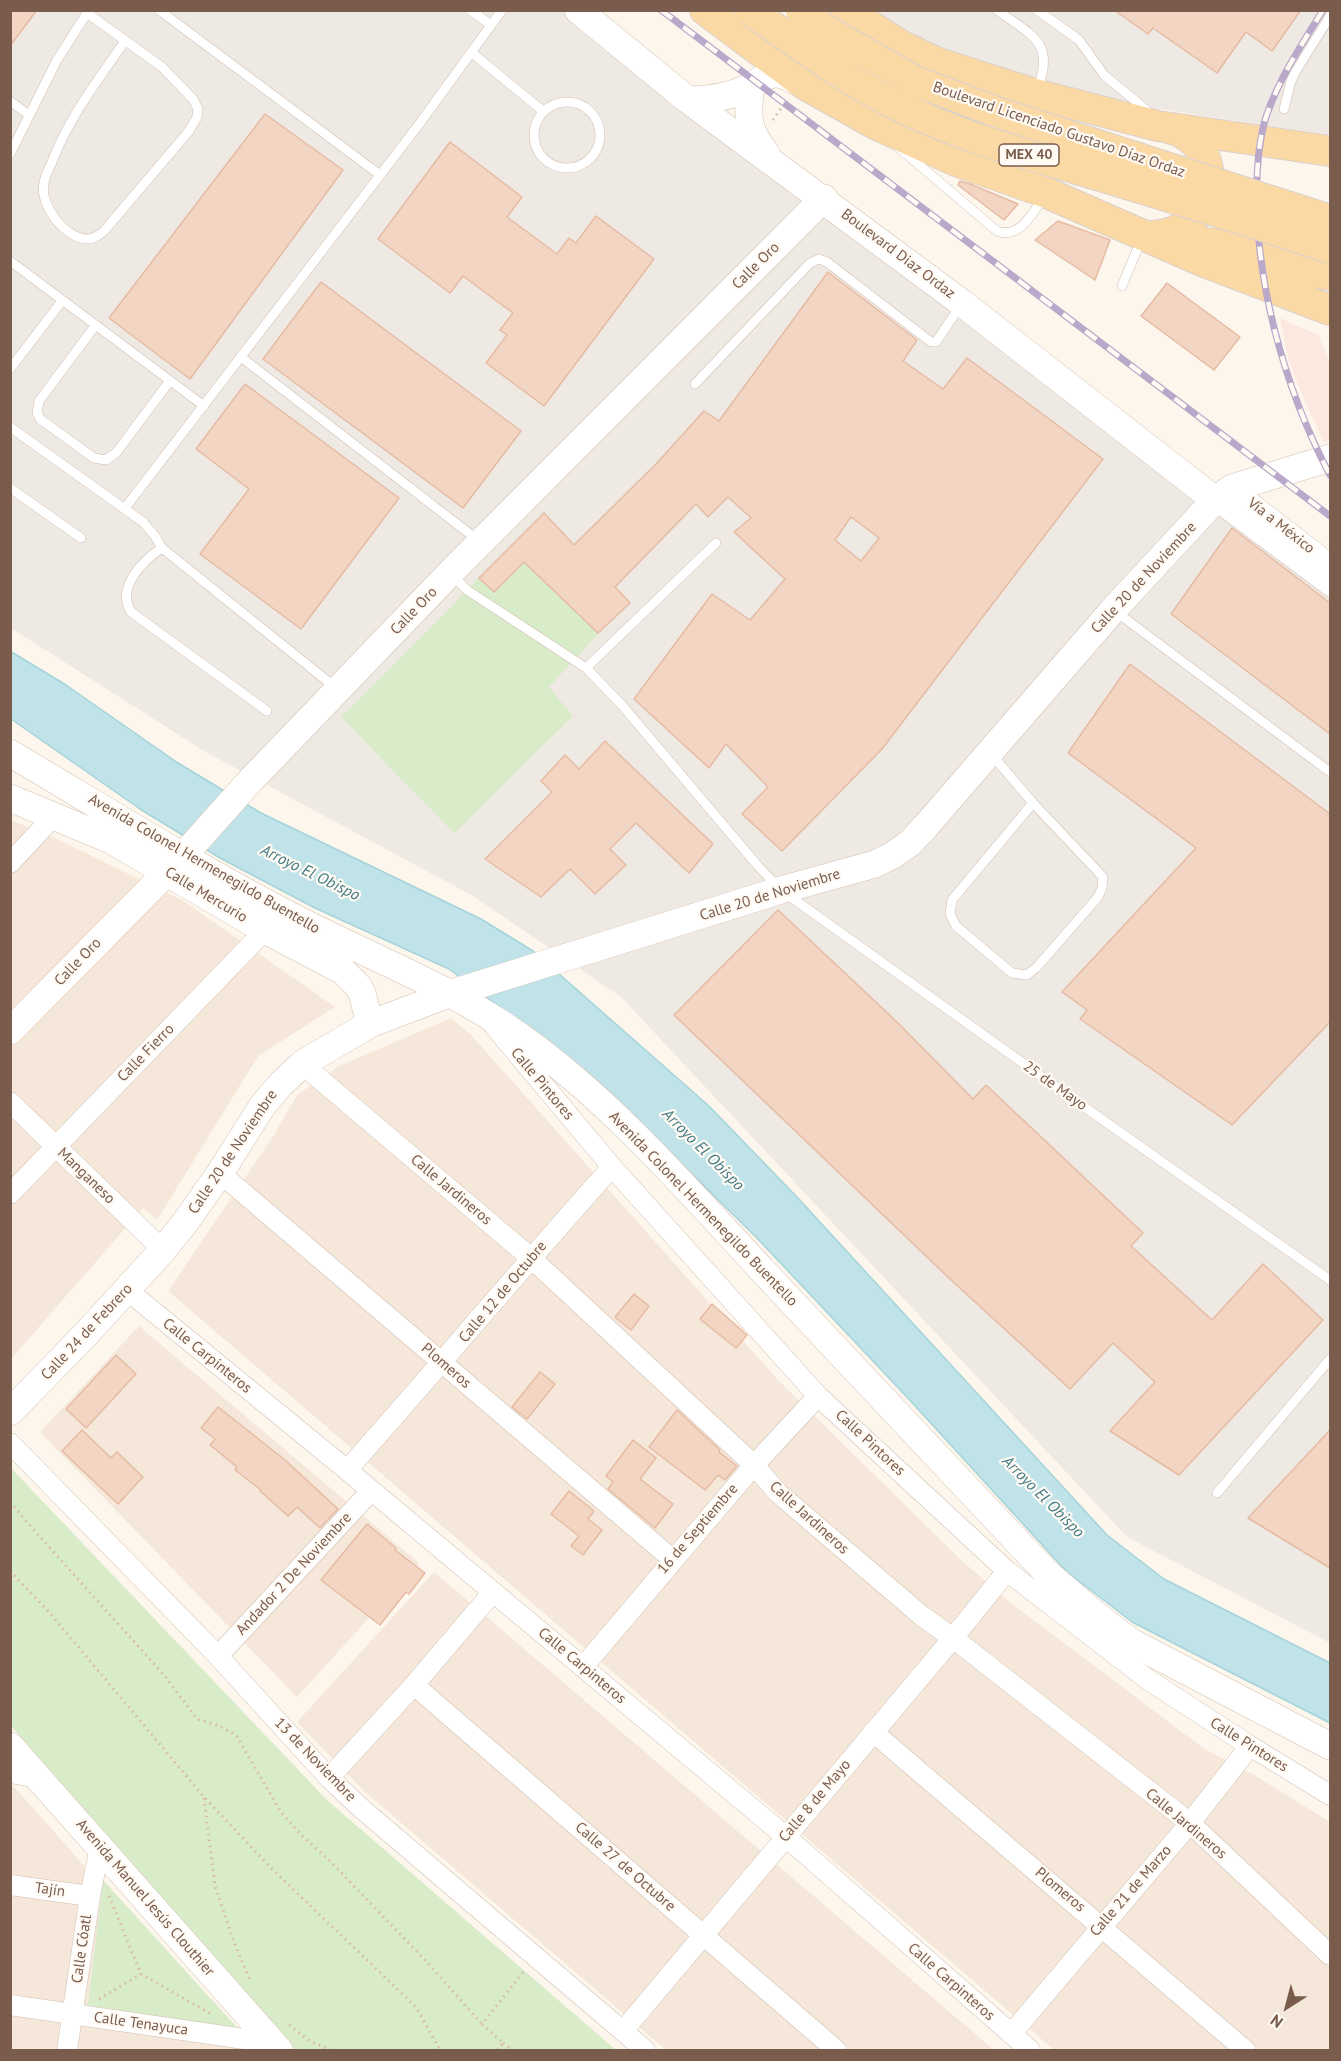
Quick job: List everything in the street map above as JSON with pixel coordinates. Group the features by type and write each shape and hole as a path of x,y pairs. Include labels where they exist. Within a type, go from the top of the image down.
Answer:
{"main road":[{"path":"705,10 797,90 956,161 1047,193 1223,270 1330,310"},
{"name":"Boulevard Licenciado Gustavo Díaz Ordaz","path":"750,10 869,91 938,124 993,144 1195,204 1330,248"},
{"name":"Boulevard Licenciado Gustavo Díaz Ordaz","path":"801,10 827,31 915,81 999,113 1330,220"},
{"path":"845,10 902,46 938,63 1035,94 1173,129 1187,137 1205,160 1209,175 1208,190 1203,205 1195,218 1183,227 1169,234 1148,238"},
{"path":"1158,126 1329,147"},
{"path":"1148,238 1216,244 1260,255 1307,271 1330,275"}],"street":[{"name":"Boulevard Diaz Ordaz","path":"578,10 688,100 1223,494"},
{"path":"688,100 709,100 750,88 760,78 777,74 797,90"},
{"path":"750,88 749,126 772,162"},
{"name":"Calle Oro","path":"10,1031 180,857 450,573 824,198"},
{"path":"1223,494 1330,458"},
{"path":"1223,494 1330,586"},
{"name":"Vía a México","path":"1223,494 1330,564"},
{"name":"Calle 20 de Noviembre","path":"163,1250 220,1173 263,1105 281,1084 302,1064 370,1024 483,982 781,890 875,864 910,843 1113,610 1223,494"},
{"name":"Avenida Colonel Hermenegildo Buentello","path":"10,753 116,829"},
{"name":"Calle Mercurio","path":"10,798 54,816 116,829 180,857 343,971 362,993 370,1024"},
{"path":"10,862 54,816"},
{"name":"Avenida Colonel Hermenegildo Buentello","path":"274,921 449,994 520,1036 558,1065 637,1136 1040,1565 1096,1616 1131,1642 1330,1746"},
{"name":"Calle Fierro","path":"10,1194 274,921"},
{"name":"Calle Pintores","path":"481,1011 612,1167 818,1396 1007,1571 1147,1679 1330,1795"},
{"name":"Calle Jardineros","path":"302,1064 531,1258 754,1465 778,1493 922,1616 1190,1823 1330,1955"},
{"name":"Manganeso","path":"10,1102 163,1250"},
{"name":"Calle 12 de Octubre","path":"346,1470 612,1167"},
{"name":"Plomeros","path":"220,1173 672,1559"},
{"name":"Calle 24 de Febrero","path":"10,1412 163,1250"},
{"name":"Calle Carpinteros","path":"127,1290 785,1836 1030,2050"},
{"name":"16 de Septiembre","path":"583,1667 672,1559 818,1396"},
{"name":"13 de Noviembre","path":"10,1443 218,1656 329,1778 362,1809 645,2050"},
{"name":"Andador 2 De Noviembre","path":"218,1656 370,1491"},
{"name":"Calle 8 de Mayo","path":"623,2031 1007,1571"},
{"path":"329,1778 414,1686 493,1592"},
{"name":"Calle 27 de Octubre","path":"414,1686 836,2050"},
{"name":"Plomeros","path":"873,1732 1245,2050"},
{"name":"Avenida Manuel Jesús Clouthier","path":"10,1746 39,1778 99,1856 277,2038"},
{"name":"Calle 21 de Marzo","path":"1011,2034 1190,1823 1250,1746"},
{"path":"10,1773 39,1778"},
{"name":"Calle Cóatl","path":"67,2050 90,1896 99,1856"},
{"name":"Tajín","path":"10,1885 90,1896"},
{"name":"Calle Tenayuca","path":"10,2005 277,2038"}],"lane":[{"path":"159,10 380,175"},
{"path":"470,10 491,25"},
{"path":"125,508 380,175 502,10"},
{"path":"997,10 1033,37 1042,52 1045,64 1035,94"},
{"path":"1038,10 1079,40 1097,68 1144,108 1158,126"},
{"path":"10,154 13,141 57,60 88,12 162,67 193,99 198,109 197,117 189,131 104,231 97,237 89,239 79,237 57,221 46,207 44,183 58,145 74,114 125,41"},
{"path":"1284,110 1296,70 1330,16"},
{"path":"471,52 544,112"},
{"path":"10,101 29,115"},
{"path":"562,103 582,106 590,112 599,131 599,141 590,159 582,165 561,168 543,159 537,150 534,130 537,120 544,112 562,103"},
{"path":"875,124 909,158 998,231 1005,234 1012,233 1019,228 1047,193"},
{"path":"1122,286 1148,238"},
{"path":"695,384 810,263 819,259 827,262 931,342 936,342 962,303"},
{"path":"10,261 204,406"},
{"path":"10,369 62,301"},
{"path":"95,326 39,401 40,420 94,458 106,460 116,453 170,382"},
{"path":"241,357 481,543"},
{"path":"10,428 143,522 162,548 338,689"},
{"path":"10,489 81,538"},
{"path":"586,668 716,543"},
{"path":"162,548 139,568 128,587 126,598 131,612 267,711"},
{"name":"25 de Mayo","path":"450,573 467,590 586,668 621,705 781,890 1327,1277"},
{"path":"1113,610 1330,772"},
{"path":"990,752 1033,804 1102,877 1102,888 1098,897 1037,967 1027,975 1012,973 956,926 950,914 952,900 1033,804"},
{"path":"1327,1277 1330,1266"},
{"path":"1216,1493 1330,1359"}],"path":[{"path":"768,126 797,90"},
{"path":"10,1502 164,1675 197,1719 217,1725 236,1735 281,1812 302,1836 329,1860 423,1958 482,2024 512,2050"},
{"path":"10,1571 49,1612 204,1797 272,1869 416,2007 440,2050"},
{"path":"204,1797 214,1886 252,1987"},
{"path":"99,1856 141,1974 220,2019"},
{"path":"482,2024 536,1957"},
{"path":"93,2002 141,1974"},
{"path":"277,2038 310,2041 331,2050"},
{"path":"497,2050 503,2043"}],"shaded area":[{"path":"10,11 564,11 1330,594 1330,1643 1127,1537 621,997 473,896 204,751 11,628"},
{"path":"865,11 1330,11 1330,134 1103,100 982,71"},
{"path":"1280,318 1318,335 1330,363 1330,440 1324,442 1289,363"},
{"path":"11,820 61,841 182,900 335,1007 258,1056 157,1220 143,1208 11,1359"},
{"path":"451,1018 472,1036 779,1381 961,1560 1011,1603 1203,1748 1256,1776 1330,1822 1330,2050 1054,2050 168,1291 272,1138 297,1095 339,1066"},
{"path":"139,1326 419,1563 297,1697 40,1432"},
{"path":"434,1572 994,2050 666,2050 364,1791 297,1722"},
{"path":"10,1782 224,2024 248,2050 11,2050"}],"green space":[{"path":"509,548 599,633 549,687 573,716 454,833 341,717"},
{"path":"10,1467 327,1800 616,2050 295,2050 11,1726"},
{"path":"103,1880 242,2033 88,2005"}],"water":[{"name":"Arroyo El Obispo","path":"10,651 66,685 178,763 261,813 481,919 533,951 709,1106 797,1197 1107,1535 1164,1579 1330,1663 1330,1723 1132,1622 1067,1572 755,1236 594,1078 449,969 315,908 220,858 140,809 11,719"}],"building":[{"path":"10,10 37,10 10,46"},
{"path":"1114,10 1301,10 1272,51 1246,32 1217,73 1153,28 1148,34"},
{"path":"265,114 343,170 190,379 109,318"},
{"path":"450,142 522,197 507,217 557,254 569,238 576,243 596,216 654,259 544,406 486,363 507,335 500,330 513,313 463,276 450,293 378,239"},
{"path":"960,181 1018,204 1004,220 958,185"},
{"path":"1058,221 1110,240 1095,280 1035,240"},
{"path":"828,272 917,340 903,361 943,389 967,358 1103,459 882,749 782,851 742,814 768,787 726,744 709,768 634,699 712,594 750,620 785,579 734,532 751,518 728,497 708,517 696,504 615,587 630,603 598,633 524,562 494,592 479,578 544,513 574,545 656,464 704,411 719,421","holes":["851,517 879,538 861,561 835,540"]},
{"path":"321,282 521,431 463,508 263,359"},
{"path":"1167,283 1240,337 1214,370 1141,316"},
{"path":"245,384 399,498 301,629 200,554 249,489 196,449"},
{"path":"1232,528 1330,603 1330,734 1171,614"},
{"path":"1130,664 1330,814 1330,1022 1232,1125 1080,1019 1087,1010 1062,992 1196,848 1068,753"},
{"path":"605,741 713,844 689,873 636,823 610,849 626,865 595,894 570,869 541,897 485,859 552,792 541,781 565,755 579,769"},
{"path":"778,910 897,1022 973,1099 986,1085 1143,1233 1131,1246 1212,1320 1263,1264 1323,1320 1179,1475 1110,1431 1155,1382 1113,1343 1070,1389 950,1279 674,1015"},
{"path":"634,1294 649,1306 631,1330 615,1317"},
{"path":"712,1304 747,1335 736,1348 700,1319"},
{"path":"116,1355 136,1374 86,1428 66,1409"},
{"path":"540,1372 555,1384 527,1419 512,1407"},
{"path":"218,1407 285,1460 338,1509 320,1528 297,1507 288,1516 261,1490 235,1470 237,1467 210,1445 215,1439 201,1428"},
{"path":"677,1410 720,1450 719,1452 737,1466 725,1480 718,1475 705,1490 649,1447"},
{"path":"82,1430 111,1458 117,1452 143,1477 118,1504 62,1451"},
{"path":"1330,1430 1330,1568 1248,1518"},
{"path":"633,1440 656,1458 640,1479 673,1504 655,1528 608,1489 613,1482 606,1476"},
{"path":"569,1491 594,1511 588,1519 602,1530 583,1555 571,1546 579,1536 551,1514"},
{"path":"367,1524 425,1573 409,1594 406,1592 380,1625 321,1580"}],"railway":[{"path":"661,10 1330,516"},
{"path":"1323,10 1299,48 1267,114 1259,153 1257,215 1266,292 1275,330 1299,406 1330,475"}]}
